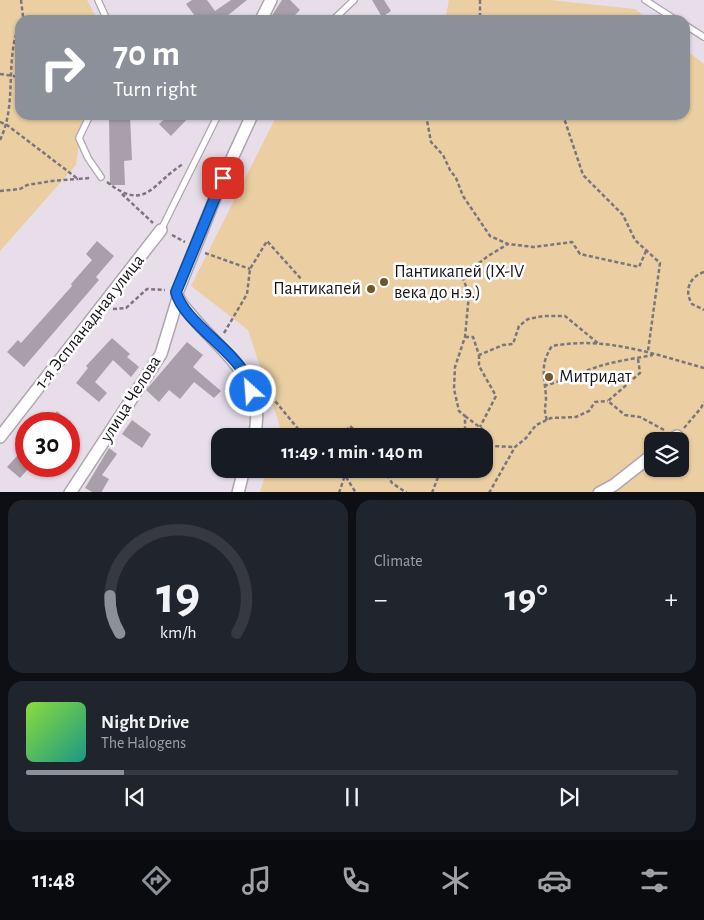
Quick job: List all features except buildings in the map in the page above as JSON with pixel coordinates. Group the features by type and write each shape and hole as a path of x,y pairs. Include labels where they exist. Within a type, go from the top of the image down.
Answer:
{"street":[{"path":"264,15 271,0"},
{"name":"улица Челова","path":"70,492 161,354 193,247 250,120"},
{"name":"1-я Эспланадная улица","path":"0,437 161,230"},
{"path":"177,296 243,372 251,391 256,411 255,428"},
{"path":"599,492 614,485 644,461"},
{"path":"238,492 242,478"}],"lane":[{"path":"98,0 105,15"},
{"path":"338,15 354,0"},
{"path":"645,0 668,15"},
{"path":"690,29 704,37"},
{"path":"88,120 79,138 88,158 101,177"},
{"path":"161,230 216,120"}],"path":[{"path":"20,0 23,15"},
{"path":"480,0 480,15"},
{"path":"0,140 7,125 13,39 15,34"},
{"path":"0,74 15,76"},
{"path":"427,120 431,142 443,154 463,196 490,236 508,244 534,247 572,242 580,254 639,267 646,251"},
{"path":"564,120 583,175 623,215 635,240 660,263 648,352"},
{"path":"0,191 20,189 27,185 52,181 78,179"},
{"path":"120,192 161,230 193,247 250,269"},
{"path":"217,344 247,294 250,269 266,241 302,280"},
{"path":"508,244 482,260 462,276 469,294 465,336 455,367 454,389 460,411 486,432 491,446 515,447"},
{"path":"704,272 692,280 688,290 692,304 704,310"},
{"path":"103,307 126,308 147,289 177,296"},
{"path":"479,356 503,345 513,344 520,326 528,319 544,316 565,316 599,344"},
{"path":"465,336 473,337 479,356 479,366 496,396 480,427"},
{"path":"547,420 544,411 543,370 545,356 552,346 599,344 628,346 704,368"},
{"path":"544,386 572,378 606,364 638,359 654,354"},
{"path":"489,492 515,447 526,438 536,425 547,420 576,417 589,411 595,402 608,401 640,373 638,359"},
{"path":"251,391 271,396 297,428"},
{"path":"608,401 625,415 640,417 662,432"},
{"path":"680,432 702,408 704,402"},
{"path":"464,416 465,428"},
{"path":"339,492 345,478"},
{"path":"347,478 356,492"},
{"path":"389,478 392,484 407,492"},
{"path":"432,492 438,478"}],"shaded area":[{"path":"0,0 87,0 95,15 15,15 15,120 82,120 76,165 0,251"},
{"path":"449,0 550,0 635,9 643,15 446,15"},
{"path":"690,53 704,64 704,492 260,492 264,478 493,478 493,428 280,428 248,330 191,286 274,120 690,120"}],"place":[{"name":"Пантикапей (IX-IV века до н.э.)","path":"384,282"},
{"name":"Пантикапей","path":"371,289"},
{"name":"Митридат","path":"549,377"}],"route":[{"path":"223,178 176,292 178,298 195,320 243,372 251,391"}]}
